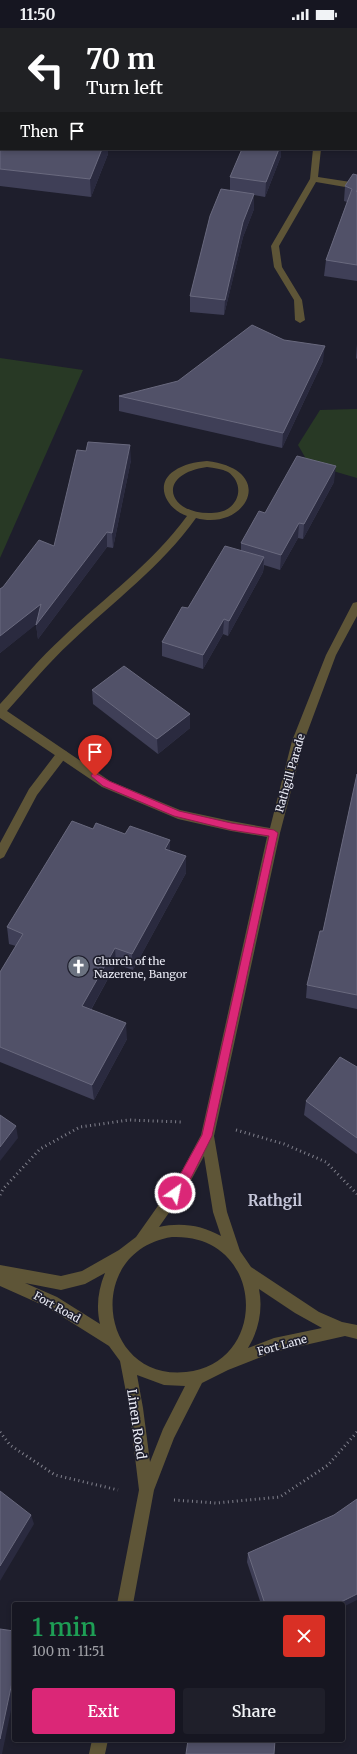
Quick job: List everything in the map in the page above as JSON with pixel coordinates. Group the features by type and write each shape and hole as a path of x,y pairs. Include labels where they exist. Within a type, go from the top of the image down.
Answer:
{"street":[{"path":"300,320 298,300 278,267 275,246 314,179 317,150"},
{"path":"314,179 357,186"},
{"path":"207,464 220,466 231,470 242,479 245,491 243,499 233,510 223,515 208,517 192,515 180,509 170,501 167,489 170,480 178,472 190,466 207,464"},
{"path":"192,515 180,534 148,570 66,640 0,711 106,784 178,814 231,826 274,833"},
{"name":"Rathgill Parade","path":"141,1241 184,1180 207,1136 274,833 298,741 332,655 357,606"},
{"path":"0,854 33,792 62,754"},
{"name":"Rathgill Parade","path":"207,1136 220,1212 233,1252"},
{"path":"141,1241 163,1232 186,1231 211,1238 233,1252 248,1273 255,1297 253,1323 242,1347 223,1365"},
{"name":"Fort Road","path":"0,1272 61,1283 85,1277 123,1254 141,1241"},
{"path":"123,1254 110,1274 103,1296 104,1318 112,1340 127,1359"},
{"name":"Fort Lane","path":"248,1273 309,1313 350,1331"},
{"name":"Fort Road","path":"0,1279 52,1302 112,1340"},
{"name":"Fort Lane","path":"127,1359 148,1372 171,1378 198,1376 274,1345 350,1331"},
{"name":"Linen Road","path":"127,1359 140,1437 146,1490"},
{"name":"Linen Road","path":"125,1602 146,1490 168,1434 198,1376"},
{"path":"97,1754 100,1742"}],"green space":[{"path":"0,358 83,370 0,558"},
{"path":"357,409 357,478 309,464 298,445 320,410"}],"building":[{"path":"0,150 102,150 90,179 0,169"},
{"path":"242,150 279,150 266,182 230,177"},
{"path":"353,174 357,175 357,265 326,260 352,189 345,186"},
{"path":"221,189 254,194 243,222 225,300 190,296 210,216"},
{"path":"252,325 284,340 325,346 283,433 119,396 178,381"},
{"path":"88,442 130,445 112,533 107,532 36,625 41,604 0,636 0,589 39,540 54,546 77,450 86,451"},
{"path":"297,456 336,466 304,524 299,523 281,555 241,543 259,511 265,513"},
{"path":"225,546 264,557 229,621 224,619 203,655 162,642 182,607 188,608"},
{"path":"124,666 190,714 157,739 92,690"},
{"path":"357,774 357,995 307,985 320,931 323,931"},
{"name":"Church of the Nazerene, Bangor","path":"72,821 93,829 96,823 125,834 130,826 170,840 165,849 186,856 132,954 115,948 82,1006 126,1023 92,1085 0,1047 0,972 23,934 7,927"},
{"path":"340,1057 357,1067 357,1138 306,1101"},
{"path":"0,1115 16,1126 0,1147"},
{"path":"0,1491 31,1515 0,1566"},
{"path":"357,1499 357,1594 341,1602 264,1602 248,1553 334,1515"},
{"path":"0,1629 12,1631 12,1682 0,1739"},
{"path":"188,1742 275,1742 274,1754 186,1754"}],"place":[{"name":"Church of the Nazerene, Bangor","path":"78,967"}],"district":[{"name":"Rathgil","path":"275,1201"}],"route":[{"path":"95,776 106,784 178,814 231,826 274,833 207,1136 184,1180 175,1193"}]}
